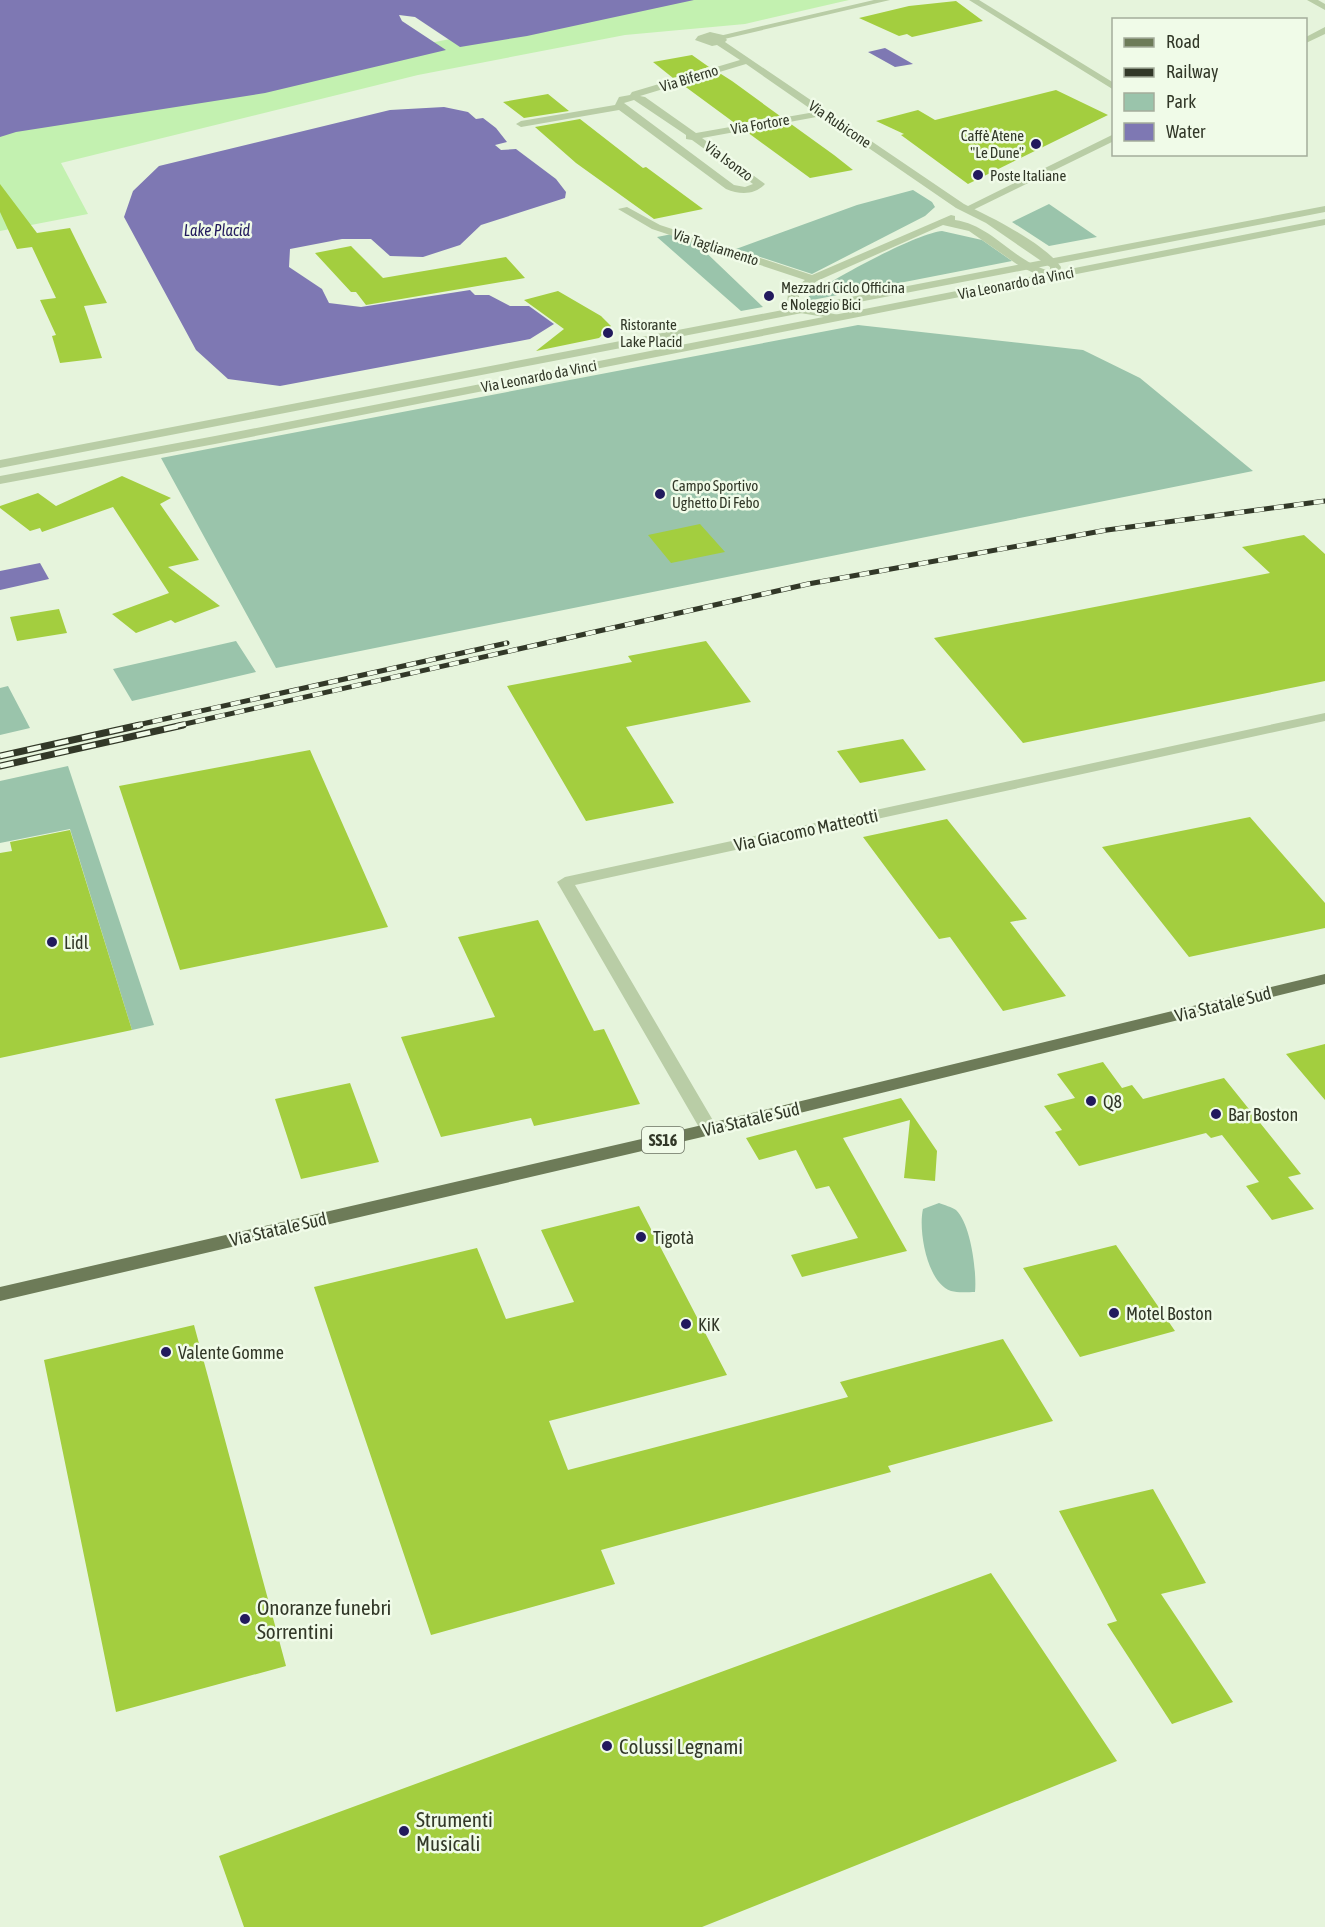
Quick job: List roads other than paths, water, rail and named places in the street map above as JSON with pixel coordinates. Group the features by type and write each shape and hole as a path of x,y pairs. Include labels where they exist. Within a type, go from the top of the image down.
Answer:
{"main road":[{"name":"Via Statale Sud","path":"0,1294 709,1129 1325,979"}],"street":[{"name":"Via Rubicone","path":"886,0 720,39 747,61 964,208 990,220 1050,260"},
{"path":"973,0 1112,86"},
{"path":"1311,0 1325,7"},
{"path":"1307,39 1325,30"},
{"name":"Via Biferno","path":"634,97 635,94 747,61"},
{"path":"521,124 621,107 620,100 634,97"},
{"name":"Via Isonzo","path":"621,107 734,189 757,187 760,184 642,99 634,97"},
{"name":"Via Fortore","path":"695,136 825,113"},
{"name":"Via Isonzo","path":"667,140 695,136"},
{"name":"Via Rubicone","path":"813,279 942,222 964,208 1112,137"},
{"name":"Via Rubicone","path":"964,208 975,228"},
{"name":"Via Tagliamento","path":"623,209 656,227 813,279"},
{"name":"Via Leonardo da Vinci","path":"0,464 1024,265 1325,209"},
{"name":"Via Rubicone","path":"942,222 960,222 975,228 1024,265 1037,272 1055,275"},
{"name":"Via Leonardo da Vinci","path":"0,480 1325,222"},
{"path":"1178,251 1184,245 1233,235 1235,231 1230,226"},
{"path":"1050,260 1056,267 1055,275"},
{"path":"813,279 794,293 793,304 798,310 839,318"},
{"path":"871,296 861,300 860,303 865,308 877,311"},
{"path":"400,386 411,401"},
{"name":"Via Giacomo Matteotti","path":"709,1129 565,882 1325,717"}],"water":[{"path":"0,0 694,0 527,36 460,47 415,17 399,15 402,21 446,50 265,93 16,132 0,137"},
{"path":"885,48 913,64 895,67 868,52"},
{"name":"Lake Placid","path":"444,107 468,112 476,119 483,118 496,128 507,142 495,145 501,150 516,149 556,179 566,192 565,198 481,225 460,245 423,257 390,256 371,239 342,239 290,249 289,267 322,289 329,303 361,307 470,290 475,295 489,295 510,306 529,306 554,324 530,339 280,386 228,379 196,350 124,217 133,191 159,166 390,110"},
{"path":"40,563 49,579 0,590 0,571"}],"railway":[{"path":"176,726 808,584 1107,530 1325,501"},
{"path":"133,726 507,643"},
{"path":"0,756 140,725"},
{"path":"0,766 183,725"}],"place":[{"name":"Caffè Atene \"Le Dune\"","path":"1036,144"},
{"name":"Poste Italiane","path":"978,175"},
{"name":"Mezzadri Ciclo Officina e Noleggio Bici","path":"769,296"},
{"name":"Ristorante Lake Placid","path":"608,333"},
{"name":"Campo Sportivo Ughetto Di Febo","path":"660,494"},
{"name":"Lidl","path":"52,942"},
{"name":"Q8","path":"1091,1101"},
{"name":"Bar Boston","path":"1216,1114"},
{"name":"Tigotà","path":"641,1237"},
{"name":"Motel Boston","path":"1114,1313"},
{"name":"KiK","path":"686,1324"},
{"name":"Valente Gomme","path":"166,1352"},
{"name":"Onoranze funebri Sorrentini","path":"245,1619"},
{"name":"Colussi Legnami","path":"607,1746"},
{"name":"Strumenti Musicali","path":"404,1831"}]}
